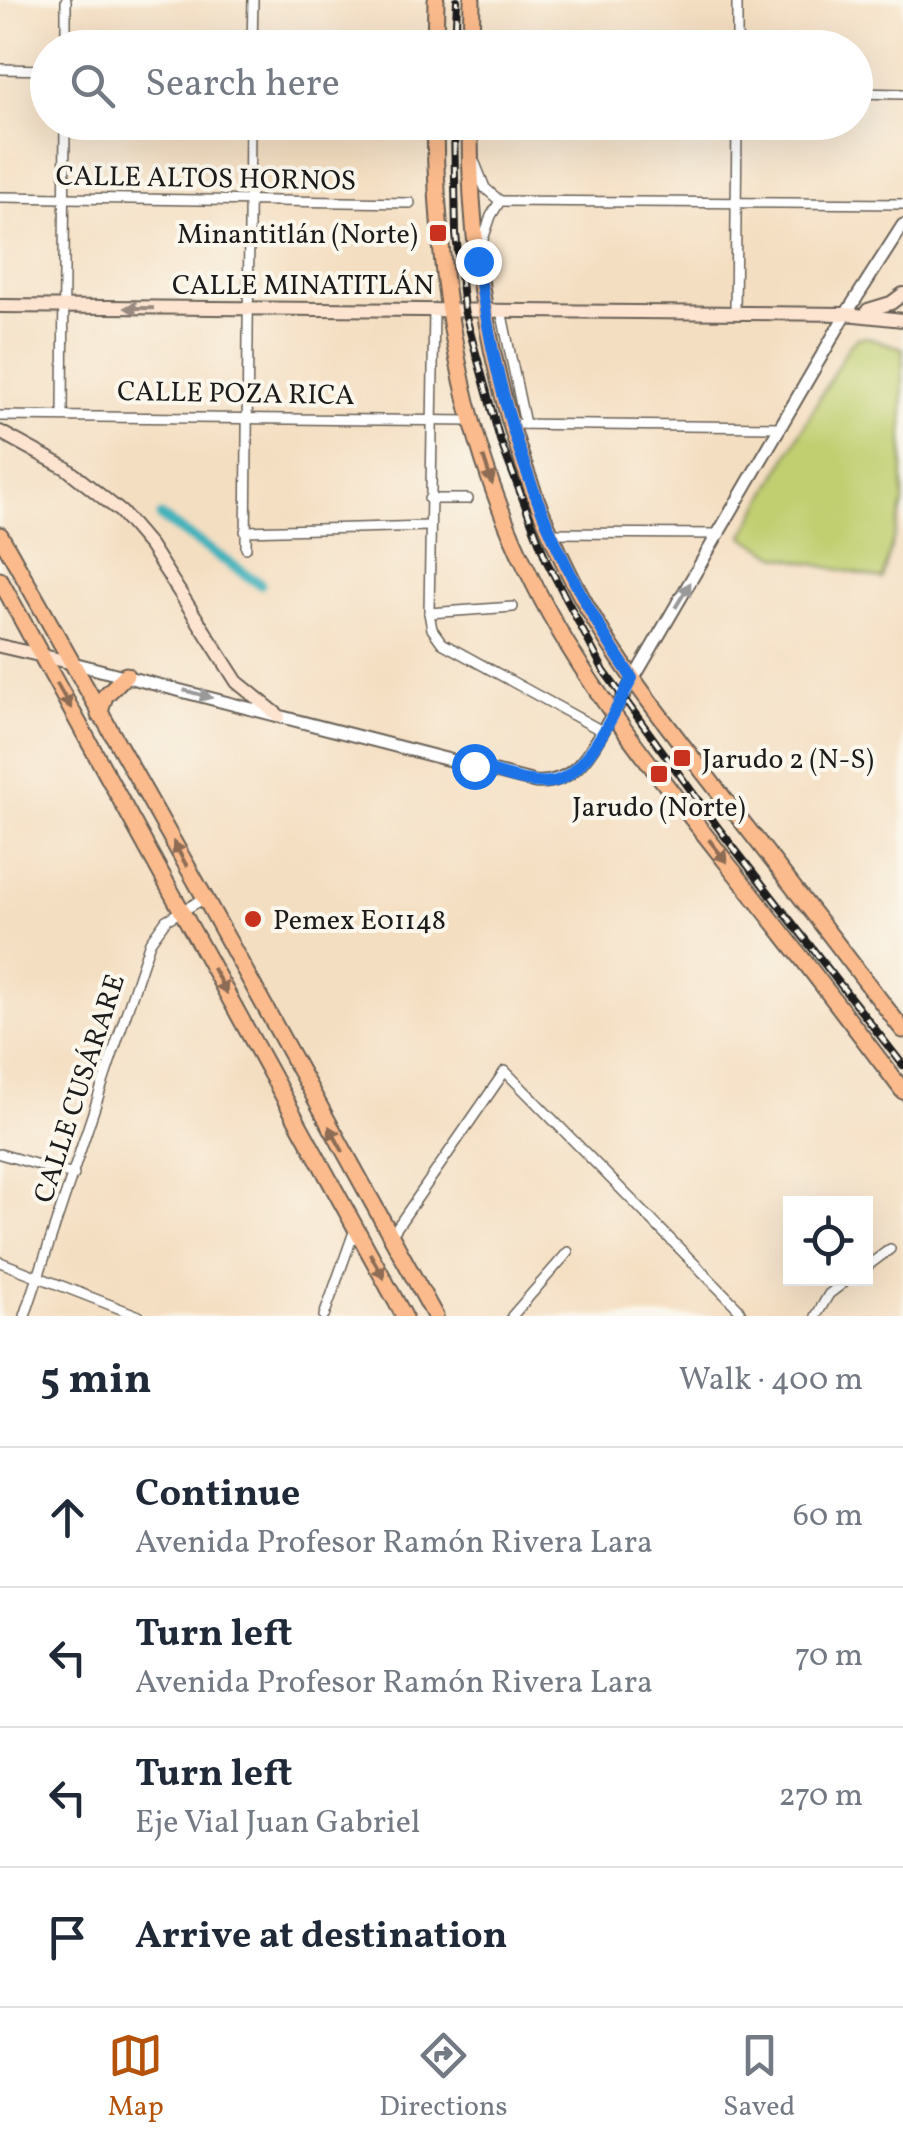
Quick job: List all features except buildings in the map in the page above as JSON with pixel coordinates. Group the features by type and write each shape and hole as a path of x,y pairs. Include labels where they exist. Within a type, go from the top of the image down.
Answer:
{"main road":[{"path":"436,0 436,30"},
{"path":"471,30 472,0"},
{"path":"436,140 440,310 494,490 535,586 613,714 903,1090"},
{"path":"470,140 478,261 517,424 550,534 588,607 632,678 903,1030"},
{"path":"846,314 879,308 903,294"},
{"name":"CALLE MINATITLÁN","path":"0,306 846,314"},
{"path":"846,314 903,320"},
{"path":"0,432 66,468 122,512 150,546 237,682 279,716"},
{"path":"0,535 435,1316"},
{"path":"0,580 404,1316"},
{"path":"0,646 69,662"},
{"path":"100,715 104,696 126,675"}],"street":[{"path":"66,0 66,30"},
{"path":"252,30 253,0"},
{"path":"737,0 737,30"},
{"path":"0,68 30,69"},
{"path":"873,94 903,94"},
{"path":"63,416 65,140"},
{"path":"246,548 250,140"},
{"path":"736,140 736,313"},
{"path":"470,146 484,188 500,202 903,204"},
{"name":"CALLE ALTOS HORNOS","path":"0,197 410,203"},
{"path":"478,261 486,227 500,202"},
{"path":"69,662 545,782 570,775 613,714 846,314 903,225"},
{"path":"440,310 429,499 432,629 442,643 602,731"},
{"name":"CALLE POZA RICA","path":"0,416 471,420"},
{"path":"517,424 782,427"},
{"path":"429,499 468,499"},
{"path":"245,531 429,526"},
{"path":"550,534 720,534"},
{"path":"429,613 513,607"},
{"name":"CALLE CUSÁRARE","path":"25,1316 150,942 166,920 205,898"},
{"path":"391,1236 505,1071 742,1316"},
{"path":"0,1154 74,1175"},
{"path":"324,1316 356,1226"},
{"path":"873,1262 890,1249"},
{"path":"512,1316 568,1252"},
{"path":"0,1262 139,1316"},
{"path":"816,1316 840,1286"}],"green space":[{"path":"865,337 903,348 903,504 882,579 777,556 743,536 849,345"}],"waterway":[{"path":"161,517 260,584"}],"railway":[{"path":"456,30 457,0"},
{"path":"454,140 456,234 464,310 500,440 547,562 604,671 720,830 903,1065"}],"place":[{"name":"Minantitlán (Norte)","path":"438,233"},
{"name":"Jarudo 2 (N-S)","path":"682,758"},
{"name":"Jarudo (Norte)","path":"659,774"},
{"name":"Pemex E01148","path":"253,919"}],"route":[{"path":"474,766 536,782 562,780 590,752 632,678 569,573 529,484 509,424 484,310 478,261"}]}
